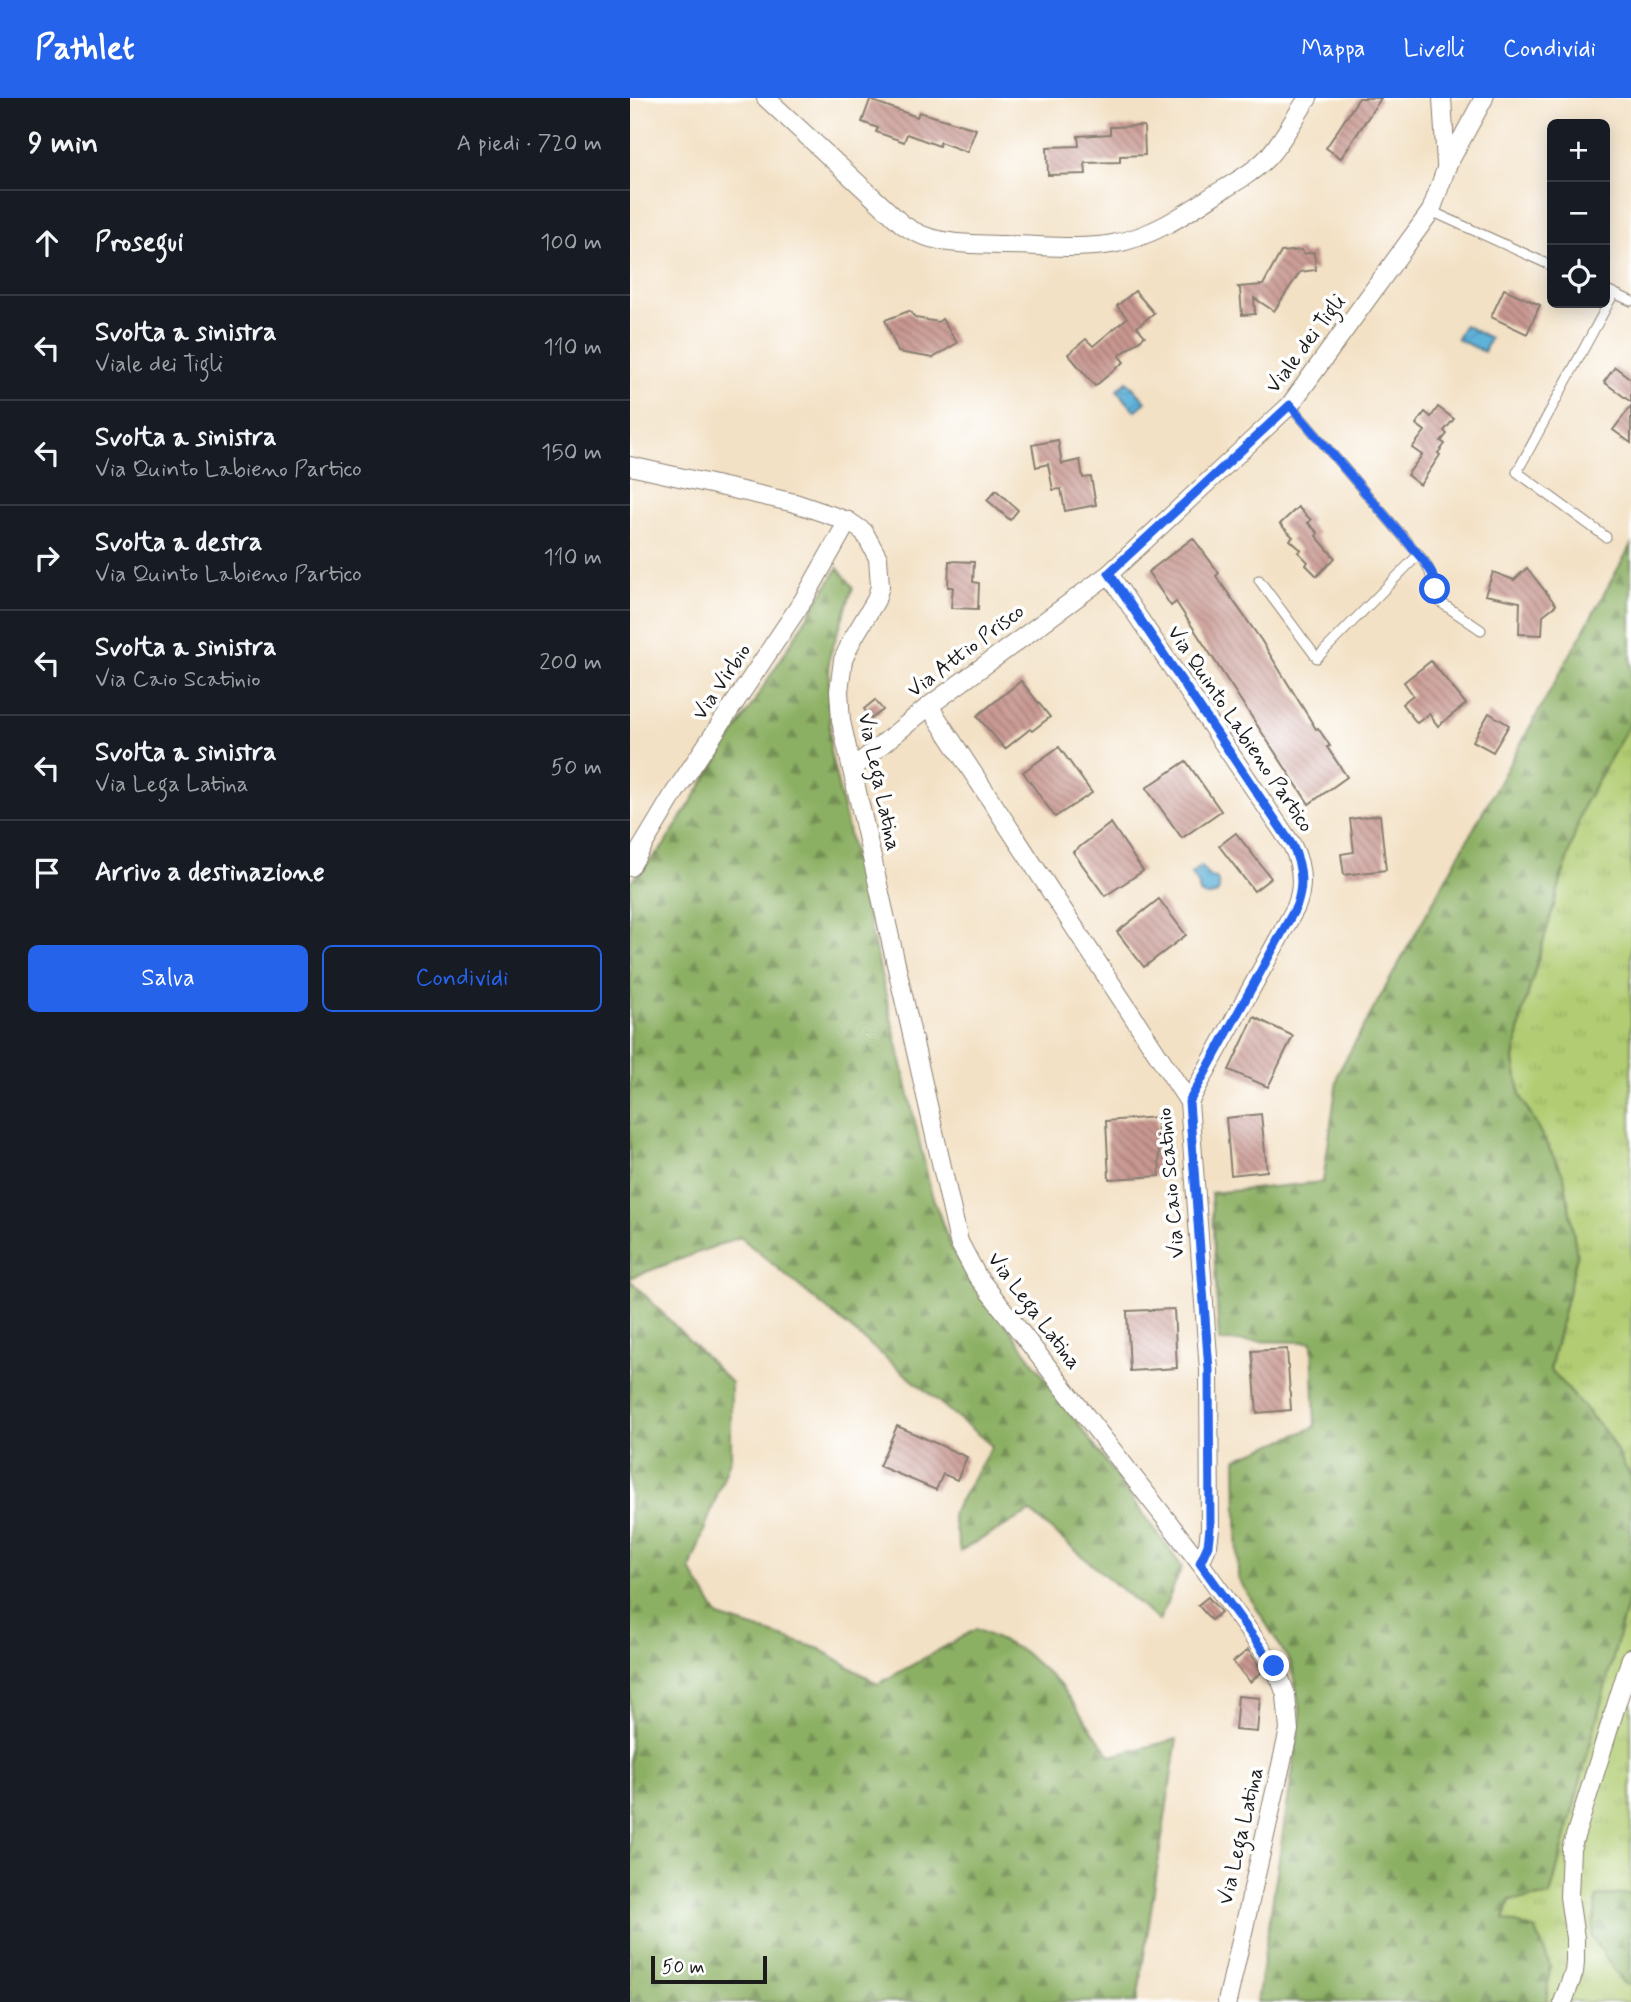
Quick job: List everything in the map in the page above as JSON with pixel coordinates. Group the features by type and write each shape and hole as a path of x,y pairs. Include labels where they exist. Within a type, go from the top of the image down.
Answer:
{"street":[{"path":"766,98 902,224 914,232 935,240 970,244 1078,246 1110,244 1153,232 1250,173 1274,150 1308,98"},
{"path":"1442,98 1447,166"},
{"name":"Viale dei Tigli","path":"1109,573 1290,405 1431,211 1447,166 1483,98"},
{"path":"630,466 795,503 848,521"},
{"name":"Via Lega Latina","path":"848,521 869,540 878,558 880,586 876,600 848,649 839,682 841,721 954,1223 967,1260 976,1276 1200,1563 1274,1666 1284,1688 1289,1708 1288,1734 1227,2002"},
{"name":"Via Virbio","path":"630,867 674,792 804,599 848,521"},
{"name":"Via Attio Prisco","path":"852,769 929,706 1109,573"},
{"name":"Via Quinto Labieno Partico","path":"1109,573 1292,845 1300,869 1301,890 1296,907 1189,1102"},
{"name":"Via Caio Scatinio","path":"929,706 1189,1102 1207,1331 1210,1407 1210,1528 1208,1545 1200,1563"},
{"path":"1563,2002 1575,1962 1575,1938 1569,1897 1571,1849 1631,1658"}],"lane":[{"path":"1431,211 1547,264"},
{"path":"1610,291 1631,301"},
{"path":"1600,308 1517,472 1606,537"},
{"path":"1290,405 1419,554 1432,573 1440,602 1481,630"},
{"path":"1259,580 1317,658 1419,554"}],"green space":[{"path":"1631,545 1631,722 1583,806 1522,1014 1514,1060 1520,1095 1564,1176 1577,1255 1550,1369 1607,1434 1631,1477 1631,1589 1550,1896 1510,1900 1504,1919 1536,1930 1550,1966 1546,2002 1257,2002 1301,1715 1291,1664 1238,1578 1236,1459 1315,1427 1312,1342 1219,1341 1211,1193 1323,1182 1338,1073"},
{"path":"838,568 853,587 829,658 830,751 931,1192 952,1250 1182,1567 1159,1621 1030,1512 960,1551 952,1514 992,1446 740,1237 630,1278 630,882 663,847"},
{"path":"1631,722 1631,1479 1607,1434 1550,1369 1577,1255 1564,1176 1520,1095 1514,1060 1522,1014 1583,806"},
{"path":"630,1280 731,1383 731,1457 690,1569 719,1617 820,1649 878,1684 976,1629 1023,1651 1059,1684 1111,1756 1177,1739 1137,2002 630,2002"},
{"path":"1631,1589 1631,1893 1628,1895 1623,1983 1631,1984 1631,2002 1546,2002 1550,1966 1504,1920 1510,1900 1550,1896"},
{"path":"1631,1893 1631,1984 1623,1983 1592,1937 1597,1897"}],"water":[{"path":"1464,325 1490,338 1484,352 1457,339"},
{"path":"1127,381 1146,402 1135,411 1117,390"},
{"path":"1201,866 1208,875 1217,880 1219,887 1214,895 1200,893 1198,883 1191,874"}],"building":[{"path":"1359,98 1381,98 1341,158 1326,148"},
{"path":"870,100 917,117 919,112 976,129 967,152 940,142 939,146 907,134 904,142 876,132 878,128 862,122"},
{"path":"1144,126 1145,155 1120,156 1120,162 1085,163 1086,174 1048,175 1047,147 1079,146 1078,136 1110,134 1110,127"},
{"path":"1302,250 1303,254 1314,252 1316,270 1300,272 1274,311 1254,298 1255,314 1242,315 1238,287 1263,285 1281,252"},
{"path":"1504,289 1540,305 1527,334 1491,317"},
{"path":"1135,291 1154,313 1137,327 1145,336 1119,356 1124,362 1095,386 1068,354 1086,339 1093,346 1127,318 1117,306"},
{"path":"909,311 916,318 938,322 942,319 957,343 933,358 898,352 885,320"},
{"path":"1615,367 1631,379 1631,402 1604,382"},
{"path":"1631,406 1631,443 1613,430"},
{"path":"1438,407 1454,419 1444,431 1447,434 1441,441 1445,444 1438,453 1440,455 1420,485 1407,475 1422,455 1412,448 1425,431 1416,424 1425,412 1431,417"},
{"path":"1058,440 1062,464 1080,460 1083,478 1091,477 1096,505 1065,511 1061,489 1053,490 1048,464 1036,467 1032,445"},
{"path":"996,490 1018,510 1010,520 987,500"},
{"path":"1298,507 1311,520 1308,523 1318,533 1316,536 1335,558 1317,576 1298,552 1301,550 1290,540 1293,537 1280,524"},
{"path":"1193,538 1219,573 1216,576 1261,640 1347,777 1309,804 1176,602 1171,606 1148,572"},
{"path":"949,561 974,562 973,582 979,583 978,609 951,608 953,587 948,587"},
{"path":"1527,568 1556,605 1543,615 1542,635 1519,634 1520,602 1485,595 1493,572 1514,580"},
{"path":"1431,661 1466,704 1438,726 1429,714 1417,723 1402,704 1413,695 1404,682"},
{"path":"1021,681 1050,717 1005,749 977,716"},
{"path":"875,700 883,710 871,719 864,709"},
{"path":"1489,713 1509,725 1493,752 1473,741"},
{"path":"1059,747 1092,793 1055,817 1023,772"},
{"path":"1186,761 1221,811 1182,838 1146,788"},
{"path":"1380,815 1386,870 1344,875 1341,854 1354,852 1350,819"},
{"path":"1111,823 1143,871 1105,896 1073,852"},
{"path":"1236,833 1271,878 1254,891 1219,846"},
{"path":"1159,899 1186,935 1144,967 1117,932"},
{"path":"1254,1017 1293,1036 1268,1087 1229,1070"},
{"path":"1261,1114 1267,1171 1231,1175 1226,1118"},
{"path":"1157,1117 1160,1176 1109,1179 1106,1121"},
{"path":"1174,1309 1177,1368 1130,1371 1127,1311"},
{"path":"1287,1349 1291,1410 1257,1413 1252,1351"},
{"path":"897,1426 967,1457 957,1480 943,1474 936,1490 879,1466"},
{"path":"1208,1597 1221,1612 1211,1620 1198,1605"},
{"path":"1248,1650 1263,1671 1250,1682 1233,1662"},
{"path":"1238,1696 1260,1698 1257,1732 1235,1730"}],"route":[{"path":"1274,1666 1200,1563 1208,1545 1210,1528 1210,1407 1207,1331 1189,1102 1296,907 1301,890 1300,869 1292,845 1109,573 1290,405 1429,566 1435,589"}]}
